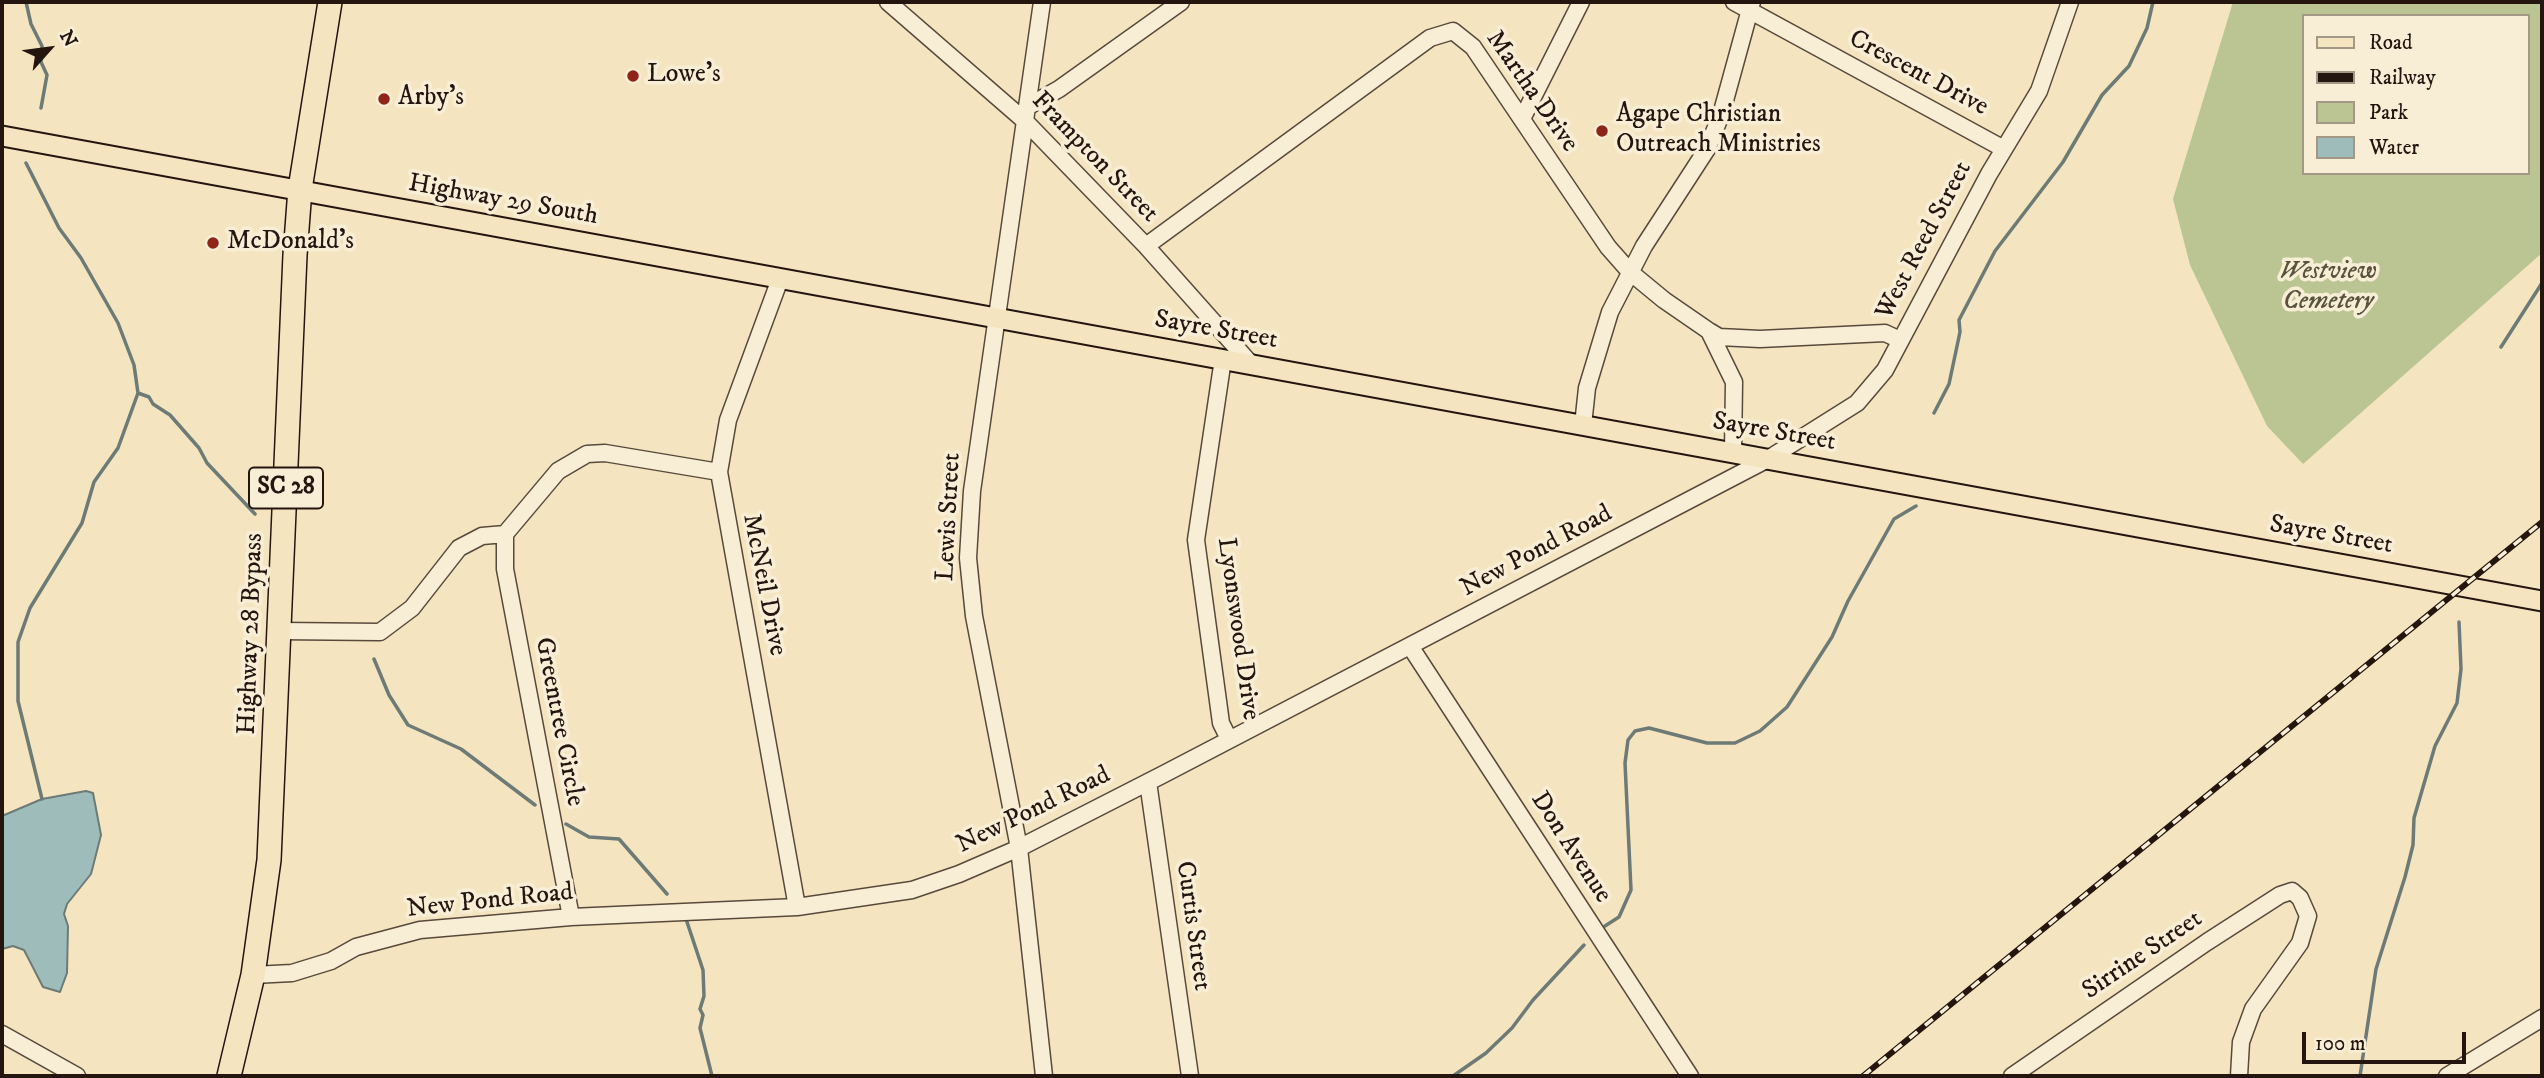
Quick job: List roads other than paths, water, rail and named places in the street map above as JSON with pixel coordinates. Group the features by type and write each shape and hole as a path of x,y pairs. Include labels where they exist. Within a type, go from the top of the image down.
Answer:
{"highway":[{"name":"Highway 28 Bypass","path":"253,975 269,860 300,189 330,2"},
{"name":"SC 28","path":"229,1076 253,975"}],"main road":[{"name":"Highway 29 South","path":"2,136 996,316"},
{"name":"Sayre Street","path":"996,316 2542,601"}],"street":[{"name":"Frampton Street","path":"888,2 1026,114 1250,363"},
{"name":"Lewis Street","path":"1042,2 972,491 968,558 974,616 1019,848 1044,1076"},
{"path":"1026,114 1181,2"},
{"path":"1522,117 1581,2"},
{"name":"Crescent Drive","path":"1734,2 1751,6 2004,149"},
{"name":"West Reed Street","path":"1768,459 1857,403 1885,370 2004,149 2039,91 2070,2"},
{"path":"1583,425 1594,358 1610,312 1630,272 1707,149 1721,115 1751,6"},
{"name":"Martha Drive","path":"1146,246 1437,34 1453,31 1473,47 1598,233 1630,272 1689,319 1709,331"},
{"name":"McNeil Drive","path":"780,279 728,420 719,472 797,906"},
{"path":"1709,331 1719,337 1760,339 1885,333 1900,340"},
{"path":"1709,331 1734,382 1734,452"},
{"name":"Lyonswood Drive","path":"1223,359 1196,540 1222,723 1229,739"},
{"path":"280,631 380,632 412,608 459,548 482,536 505,534 558,471 587,454 604,453 719,472"},
{"name":"New Pond Road","path":"253,975 292,974 331,961 356,947 420,930 571,917 797,906 912,890 1019,848 1768,459"},
{"name":"Greentree Circle","path":"505,534 505,569 571,917"},
{"name":"Don Avenue","path":"1410,646 1690,1076"},
{"name":"Curtis Street","path":"1148,782 1190,1076"},
{"name":"Sirrine Street","path":"2012,1076 2280,895 2292,891 2308,916 2300,943 2253,1009 2241,1042 2239,1076"},
{"path":"2448,1076 2542,1018"},
{"path":"2,1034 77,1076"}],"water":[{"path":"86,791 93,793 101,835 91,874 67,904 64,914 68,926 67,973 60,992 43,987 24,950 13,946 2,949 2,816 42,799"}],"waterway":[{"path":"26,2 31,24 42,46 41,62 47,75 41,108"},
{"path":"1934,413 1949,384 1960,332 1959,320 1995,251 2063,162 2102,95 2129,66 2147,28 2153,2"},
{"path":"26,163 59,228 81,258 118,323 134,365 138,393 118,448 94,482 82,523 30,608 18,642 18,701 42,799"},
{"path":"2501,347 2542,283"},
{"path":"138,393 149,397 153,404 170,415 199,448 207,463 255,514"},
{"path":"1605,926 1619,917 1631,890 1625,763 1628,740 1635,731 1649,728 1707,743 1735,743 1760,731 1787,707 1832,637 1848,601 1894,519 1916,506"},
{"path":"2360,1076 2376,969 2405,877 2413,845 2414,818 2435,746 2457,703 2461,669 2459,622"},
{"path":"374,659 389,695 408,725 461,749 535,805"},
{"path":"566,824 589,837 619,839 667,894"},
{"path":"686,919 703,970 704,996 700,1009 703,1015 700,1028 712,1076"},
{"path":"1453,1076 1486,1053 1512,1028 1533,1000 1584,945"}],"railway":[{"path":"1863,1076 2542,522"}],"place":[{"name":"Lowe's","path":"633,76"},
{"name":"Arby's","path":"384,99"},
{"name":"Agape Christian Outreach Ministries","path":"1602,131"},
{"name":"McDonald's","path":"213,243"}],"park label":[{"name":"Westview Cemetery","path":"2328,288"}]}
